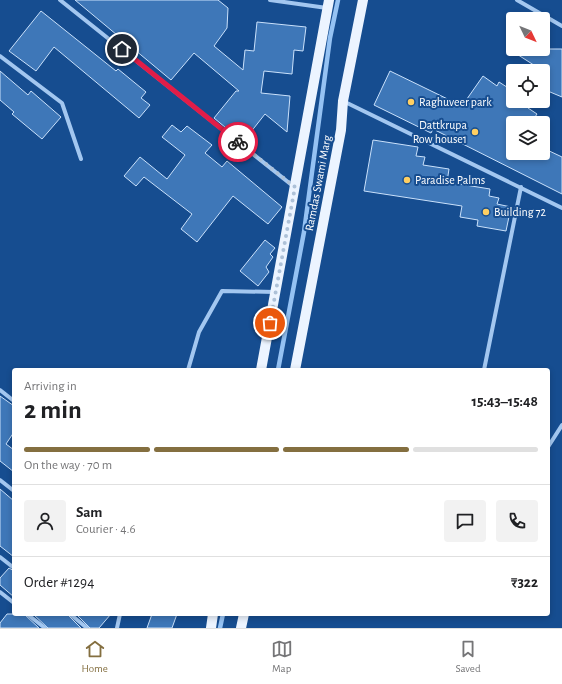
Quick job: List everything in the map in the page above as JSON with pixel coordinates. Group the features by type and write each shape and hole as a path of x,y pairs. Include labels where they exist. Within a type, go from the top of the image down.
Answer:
{"main road":[{"name":"Ramdas Swami Marg","path":"295,368 342,130 343,101 363,0"},
{"path":"261,368 328,4"},
{"path":"210,628 213,616"},
{"path":"241,628 244,616"}],"street":[{"path":"60,0 295,187"},
{"path":"270,0 328,4"},
{"path":"517,0 562,26"},
{"path":"0,56 62,104 81,159"},
{"path":"343,101 562,208"},
{"path":"484,368 521,187"},
{"path":"189,368 199,332 222,291 276,292"},
{"path":"0,390 12,399"},
{"path":"550,444 562,425"},
{"path":"0,480 12,489"},
{"path":"0,557 12,566"},
{"path":"0,592 12,601"},
{"path":"30,616 45,628"},
{"path":"72,616 87,628"},
{"path":"117,628 120,616"}],"building":[{"path":"75,0 218,0 228,8 227,28 214,46 243,70 245,50 254,51 257,22 306,27 303,51 294,50 292,74 264,71 261,93 290,96 287,132 265,114 243,142 214,118 236,91 239,91 194,53 171,80"},
{"path":"41,11 116,71 118,69 146,92 141,98 150,105 139,118 54,47 36,71 9,51"},
{"path":"550,49 562,49 562,97 550,92 550,64 532,64 520,56 550,56"},
{"path":"0,71 28,95 31,91 61,117 42,139 12,114 14,112 0,100"},
{"path":"390,71 462,106 483,76 497,86 499,82 506,86 506,108 528,108 537,114 536,116 506,116 506,160 550,160 550,151 562,157 562,194 433,129 431,133 374,105"},
{"path":"172,125 181,132 187,126 212,145 205,153 222,167 227,161 282,207 268,224 233,196 197,242 181,229 192,214 144,177 136,186 124,176 140,157 167,179 185,155 162,137"},
{"name":"Paradise Palms","path":"373,140 418,147 416,156 425,157 423,165 449,169 447,182 490,189 489,196 499,198 497,204 511,207 506,231 477,226 478,220 460,217 462,206 364,191"},
{"path":"265,240 275,248 270,254 273,257 266,267 269,272 258,286 240,271"},
{"path":"0,396 12,405 12,435 6,444 12,448 12,470 0,461"},
{"path":"0,489 12,499 12,555 0,546"},
{"path":"9,568 12,570 12,595 0,585 0,578"},
{"path":"7,614 12,614 12,616 26,616 39,628 0,628 0,623"},
{"path":"35,616 69,616 81,628 48,628"},
{"path":"78,616 109,616 99,628 90,628"},
{"path":"151,616 176,616 172,628 147,628"}],"waterway":[{"path":"278,368 304,232 330,38 338,0"},
{"path":"220,628 223,616"}],"way so far":[{"path":"238,142 295,187 270,323"}],"place":[{"name":"Raghuveer park","path":"411,102"},
{"name":"Dattkrupa Row house1","path":"475,132"},
{"name":"Paradise Palms","path":"407,180"},
{"name":"Building 72","path":"486,212"}],"route":[{"path":"122,49 238,142"}]}
